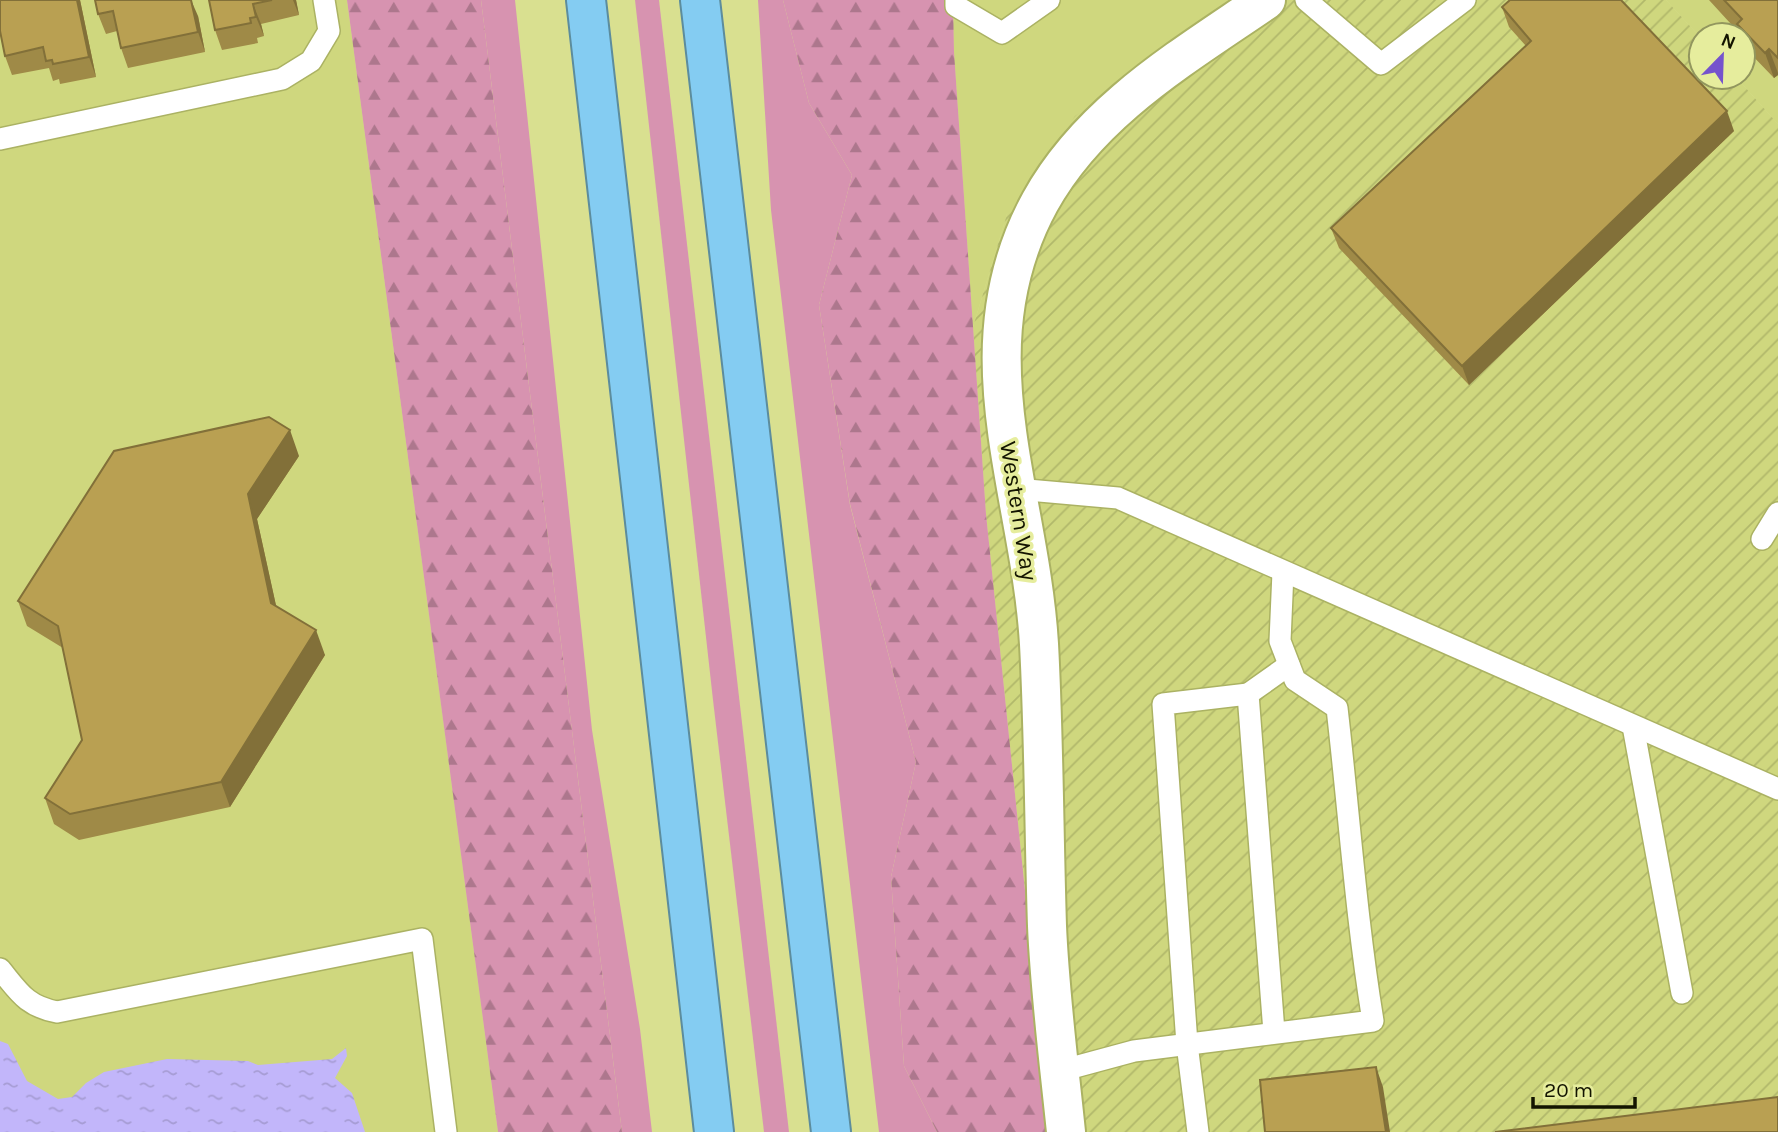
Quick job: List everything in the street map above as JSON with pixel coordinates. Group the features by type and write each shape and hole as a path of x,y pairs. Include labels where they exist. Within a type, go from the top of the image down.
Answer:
{"highway":[{"path":"586,0 714,1132"},
{"path":"701,4 831,1132"}],"street":[{"name":"Western Way","path":"1066,1132 1048,929 1038,640 1025,530 1007,446 1002,395 1001,355 1011,274 1039,204 1065,160 1113,112 1180,57 1266,0"}],"lane":[{"path":"0,139 282,79 311,61 329,31 324,0"},
{"path":"956,0 956,6 1002,33 1049,0"},
{"path":"1306,0 1381,64 1465,0"},
{"path":"1016,489 1118,498 1778,789"},
{"path":"1762,539 1778,513"},
{"path":"1060,1071 1134,1051 1373,1021 1361,948 1337,708 1295,680 1289,665 1280,641 1283,572"},
{"path":"1198,1132 1187,1044 1163,704 1248,694 1289,665"},
{"path":"1248,694 1274,1032"},
{"path":"1633,726 1682,993"},
{"path":"0,969 21,996 37,1008 57,1012 422,939 446,1132"}],"shaded area":[{"path":"0,0 347,0 498,1132 0,1132"},
{"path":"953,0 1242,0 1007,214 973,327 954,52"},
{"path":"1242,0 1666,0 1687,23 1687,91 1749,91 1778,124 1778,1132 1050,1132 986,514 973,327 1007,214 1075,116"},
{"path":"1666,0 1778,0 1778,124 1749,91 1757,91 1757,21 1687,23"}],"green space":[{"path":"347,0 481,0 622,1132 498,1132"},
{"path":"481,0 515,0 592,730 640,1029 652,1132 622,1132"},
{"path":"635,0 659,0 789,1132 764,1132"},
{"path":"758,0 783,0 809,103 852,175 819,305 850,505 916,762 891,877 904,1066 937,1132 879,1132 771,210"},
{"path":"783,0 953,0 954,52 986,514 1050,1132 937,1132 904,1066 891,877 916,762 850,504 819,305 852,175 809,103"}],"water":[{"path":"0,1041 8,1044 27,1081 58,1099 72,1097 86,1083 104,1072 167,1059 248,1061 258,1065 332,1059 346,1048 347,1056 335,1078 352,1093 365,1132 0,1132"}],"building":[{"path":"0,0 77,0 89,57 53,64 52,60 46,61 43,47 5,56 0,31"},
{"path":"95,0 191,0 198,32 121,48 113,11 98,14"},
{"path":"209,0 272,0 253,4 256,17 250,18 251,23 215,30"},
{"path":"1510,0 1621,0 1687,69 1687,91 1708,91 1727,111 1462,366 1331,228 1531,41 1502,7"},
{"path":"1724,0 1778,0 1778,58 1769,49 1765,53 1757,45 1757,21 1740,21 1742,19"},
{"path":"269,417 290,430 248,494 271,603 316,630 221,782 70,814 45,798 82,740 58,626 18,601 114,451"},
{"path":"1376,1067 1386,1132 1265,1132 1260,1080"},
{"path":"1778,1097 1778,1132 1495,1132"}]}
